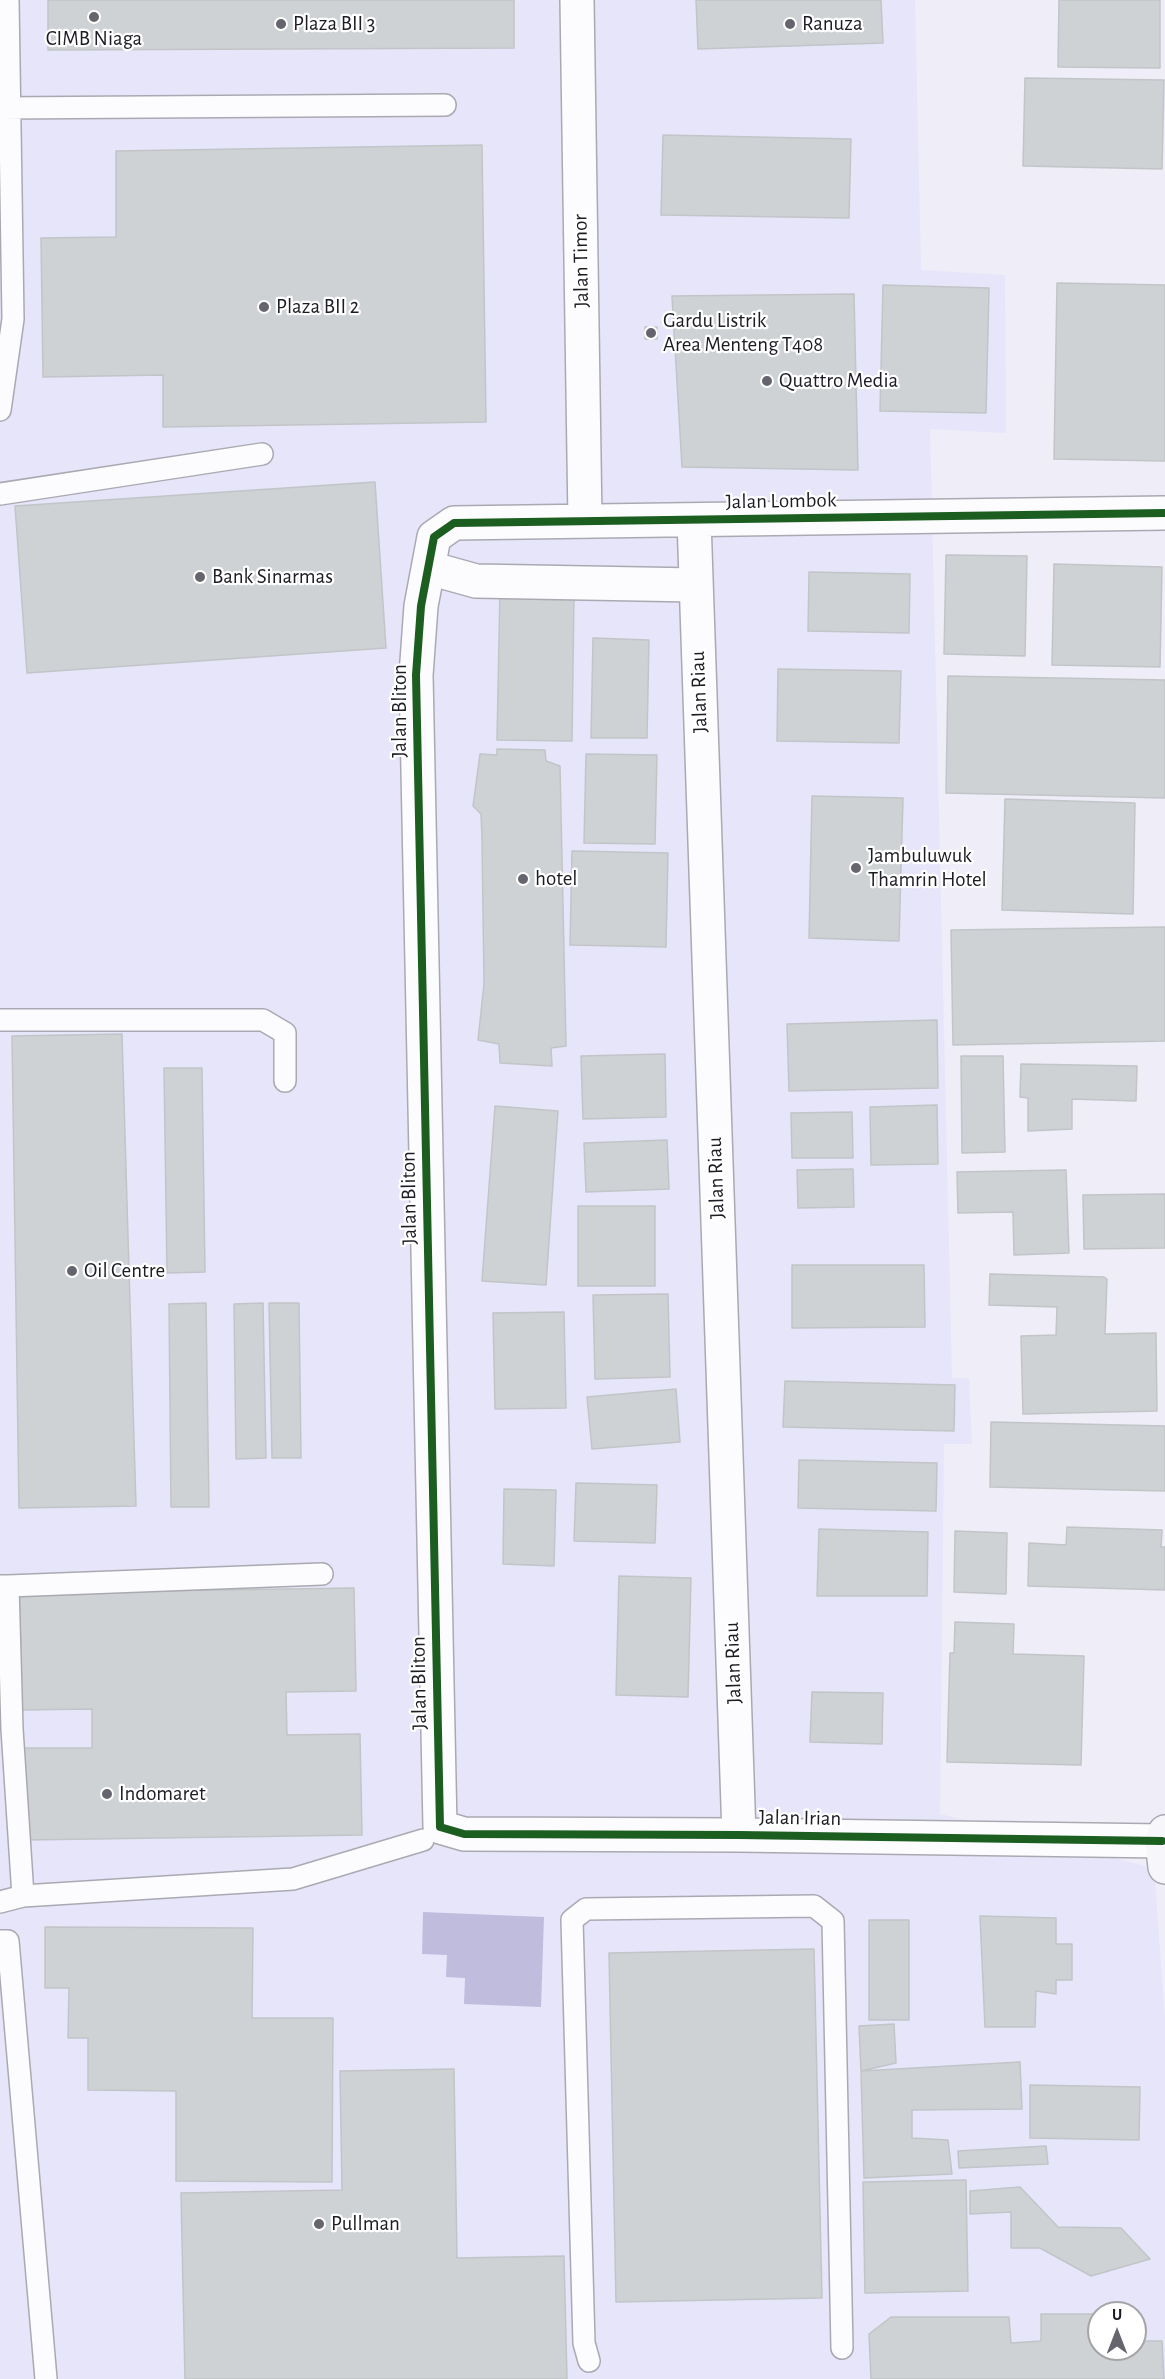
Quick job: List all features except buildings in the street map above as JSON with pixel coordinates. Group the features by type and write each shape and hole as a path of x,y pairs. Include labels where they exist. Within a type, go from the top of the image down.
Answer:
{"street":[{"name":"Jalan Timor","path":"577,0 585,521"},
{"name":"Jalan Lombok","path":"429,568 434,537 454,522 1165,513"},
{"name":"Jalan Riau","path":"694,520 739,1835"},
{"path":"429,568 476,581 695,585"},
{"name":"Jalan Bliton","path":"429,568 421,606 416,675 431,1834"},
{"name":"Jalan Irian","path":"431,1834 739,1835 1164,1847"}],"lane":[{"path":"0,411 12,319 4,108 9,0"},
{"path":"4,108 445,105"},
{"path":"0,494 262,454"},
{"path":"0,1020 262,1020 285,1033 285,1081"},
{"path":"23,1896 4,1586 322,1574"},
{"path":"0,1902 23,1896 293,1879 431,1834"},
{"path":"589,2361 584,2343 572,1920 586,1909 814,1906 833,1921 842,2348"},
{"path":"0,1941 9,1941 46,2379"}],"shaded area":[{"path":"0,0 915,0 921,270 1005,275 1006,433 930,429 952,1378 969,1378 972,1444 944,1444 940,1814 1154,1868 1165,2020 1165,2379 0,2379"},
{"path":"423,1912 544,1917 541,2007 464,2004 465,1978 446,1977 447,1955 422,1954"}],"cycle path":[{"path":"1162,1841 464,1834 440,1827 416,675 421,606 434,537 454,523 1165,513"}],"place":[{"name":"CIMB Niaga","path":"94,17"},
{"name":"Plaza BII 3","path":"281,24"},
{"name":"Ranuza","path":"790,24"},
{"name":"Plaza BII 2","path":"264,307"},
{"name":"Gardu Listrik Area Menteng T408","path":"651,333"},
{"name":"Quattro Media","path":"767,381"},
{"name":"Bank Sinarmas","path":"200,577"},
{"name":"Jambuluwuk Thamrin Hotel","path":"856,868"},
{"name":"hotel","path":"523,879"},
{"name":"Oil Centre","path":"72,1271"},
{"name":"Indomaret","path":"107,1794"},
{"name":"Pullman","path":"319,2224"}]}
